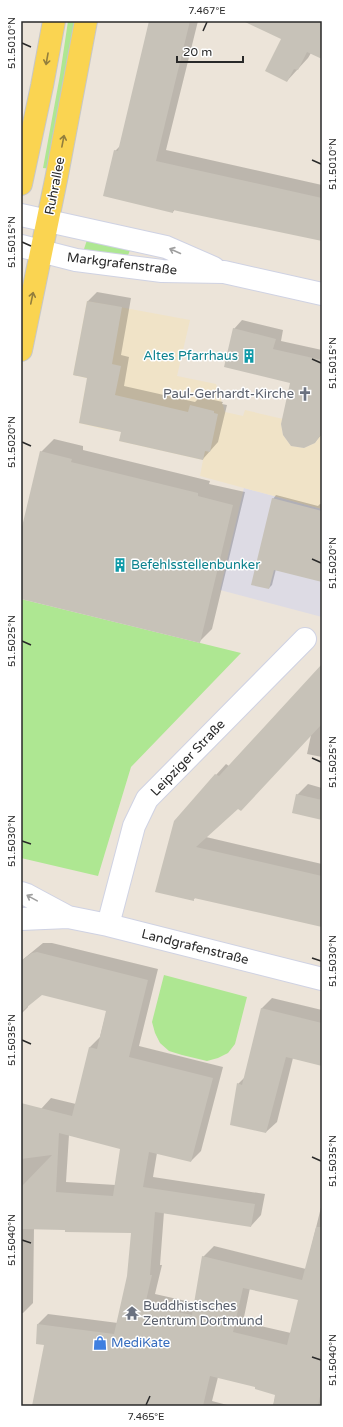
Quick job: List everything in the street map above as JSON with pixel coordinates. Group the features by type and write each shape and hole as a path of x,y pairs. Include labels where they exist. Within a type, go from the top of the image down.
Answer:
{"main road":[{"path":"21,184 54,21"},
{"name":"Ruhrallee","path":"21,350 42,252 86,21"}],"street":[{"name":"Markgrafenstraße","path":"21,215 166,247 224,272 322,294"},
{"name":"Markgrafenstraße","path":"21,246 76,260 162,271 224,272"},
{"name":"Leipziger Straße","path":"108,925 134,826 147,799 305,639"},
{"name":"Landgrafenstraße","path":"21,893 27,894 68,917"},
{"name":"Landgrafenstraße","path":"21,919 68,917 108,925 322,979"}],"shaded area":[{"path":"87,301 190,320 177,376 216,384 225,412 243,416 245,410 283,419 281,424 283,435 291,446 304,448 315,443 322,432 322,509 200,476 203,460 119,441 122,432 79,423 85,389 88,389 90,379 73,375"},
{"path":"244,488 322,509 322,617 220,590"}],"green space":[{"path":"68,21 76,21 52,169 43,168 60,75"},
{"path":"87,240 130,250 127,258 84,249"},
{"path":"21,599 241,653 131,767 98,876 21,858"},
{"path":"164,975 247,997 235,1044 228,1053 207,1061 169,1051 160,1043 152,1022"}],"building":[{"path":"149,21 190,21 156,161 322,198 322,241 173,210 173,213 103,196 114,150 118,151"},
{"path":"243,21 322,21 322,59 307,52 298,70 294,69 287,82 265,71 281,39"},
{"path":"87,301 122,307 112,364 121,366 115,395 188,412 190,405 214,411 214,413 218,414 210,452 205,451 203,460 119,441 121,432 79,423 87,378 73,375"},
{"path":"233,328 276,339 273,349 322,360 322,433 315,443 304,448 291,446 283,435 281,424 290,383 224,367"},
{"name":"Befehlsstellenbunker","path":"40,451 72,459 71,462 198,493 198,496 233,505 200,643 21,599 21,531"},
{"path":"272,498 322,511 322,582 274,570 269,589 251,585"},
{"path":"322,664 322,724 241,811 238,809 196,847 322,876 322,927 194,898 194,901 155,892 174,821 215,774 219,776"},
{"path":"296,794 322,800 322,820 292,813"},
{"path":"37,952 148,980 129,1057 213,1078 191,1162 149,1152 143,1187 255,1204 251,1227 155,1212 150,1275 152,1275 145,1305 192,1315 202,1256 302,1280 316,1227 322,1227 322,1387 318,1406 273,1406 275,1395 255,1389 255,1387 210,1376 203,1406 32,1406 44,1345 36,1344 37,1324 114,1334 127,1276 131,1233 65,1232 65,1230 21,1229 21,1187 52,1155 21,1159 21,1103 72,1116 89,1047 97,1049 106,1011 42,995 21,1012 21,961 32,953","holes":["59,1133 120,1149 113,1196 56,1192","243,1288 298,1300 287,1345 233,1332"]},
{"path":"261,1008 322,1023 322,1066 286,1057 266,1133 230,1125 237,1083 242,1085"}],"place":[{"name":"Altes Pfarrhaus","path":"249,356"},
{"name":"Paul-Gerhardt-Kirche","path":"305,394"},
{"name":"Befehlsstellenbunker","path":"120,565"},
{"name":"Buddhistisches Zentrum Dortmund","path":"132,1313"},
{"name":"MediKate","path":"100,1343"}]}
